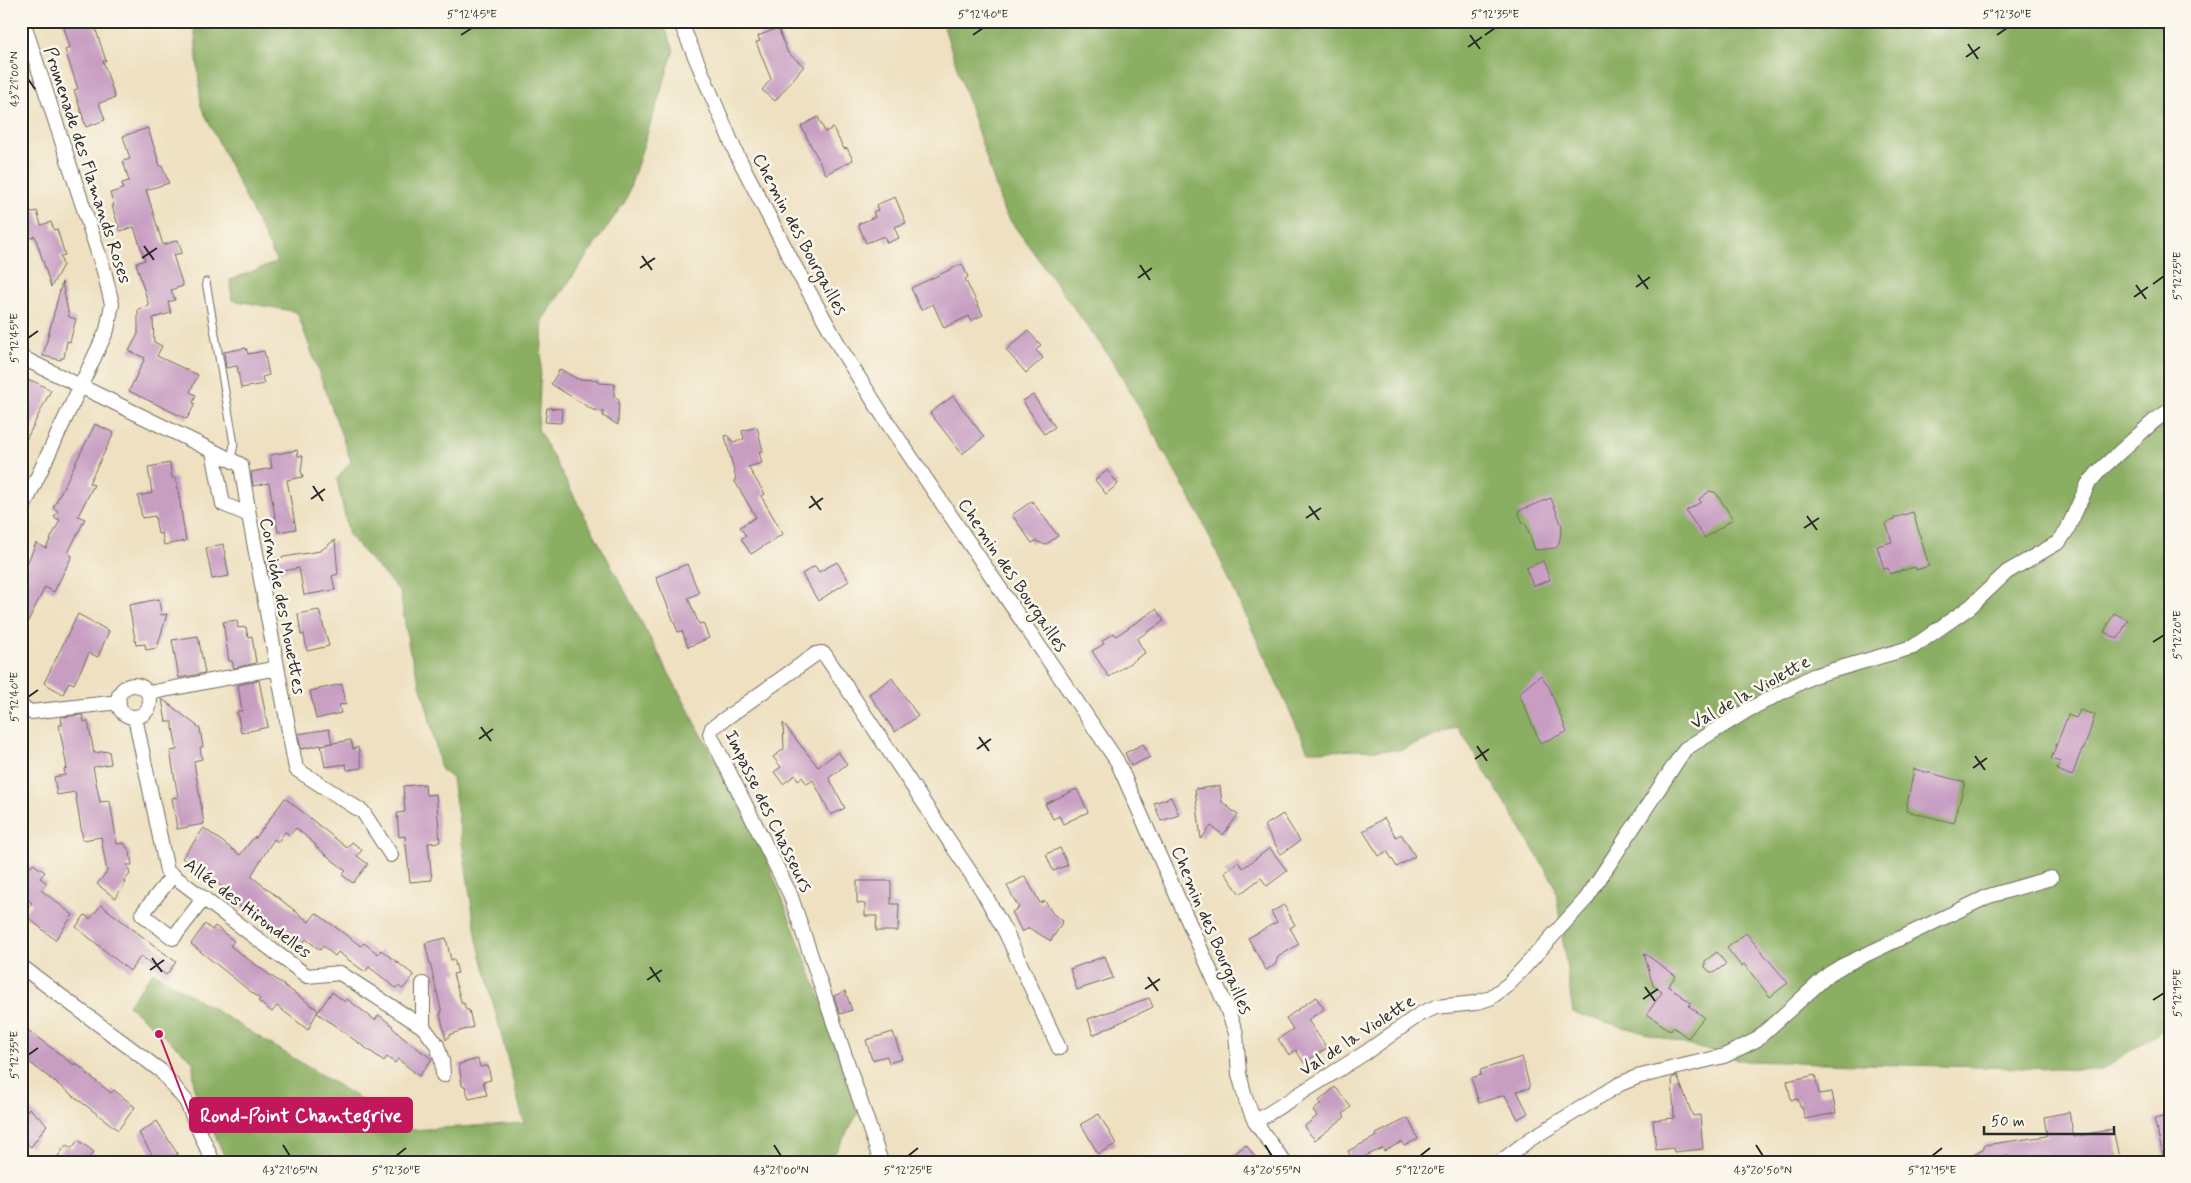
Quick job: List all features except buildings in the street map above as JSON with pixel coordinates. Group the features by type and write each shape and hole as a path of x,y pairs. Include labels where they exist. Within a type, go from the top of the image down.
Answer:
{"street":[{"name":"Promenade des Flamands Roses","path":"21,512 107,330 112,304 104,271 23,21"},
{"name":"Chemin des Bourgailles","path":"680,21 736,152 794,265 842,351 885,419 1117,762 1226,1006 1236,1033 1239,1074 1255,1122 1284,1162"},
{"path":"21,357 241,466 249,515"},
{"name":"Val de la Violette","path":"1255,1122 1364,1053 1420,1014 1436,1007 1475,1004 1490,998 1509,984 1586,899 1685,749 1748,710 1813,676 1913,647 1946,624 1970,607 2007,572 2059,542 2067,530 2088,484 2100,470 2154,421 2170,410"},
{"name":"Corniche des Mouettes","path":"213,451 223,504 249,515 296,769 363,812 391,855"},
{"name":"Impasse des Chasseurs","path":"881,1162 790,894 710,734 712,728 816,654 822,652 825,655 982,890 1006,934 1059,1048"},
{"path":"149,693 149,708 142,715 135,717 123,712 118,702 122,690 129,686 140,686 149,693 277,668"},
{"path":"26,710 118,702"},
{"name":"Allée des Hirondelles","path":"135,717 167,871 307,976 340,972 423,1027 437,1046 442,1061 443,1075"},
{"path":"173,875 142,914 173,938 204,898"},
{"path":"1500,1162 1529,1140 1620,1084 1724,1056 1756,1040 1829,974 1842,966 1989,896 2051,878"},
{"path":"21,966 160,1071 186,1101 212,1162"},
{"path":"423,984 423,1027"}],"lane":[{"path":"206,282 234,444 231,460"}],"green space":[{"path":"194,21 662,21 674,50 626,200 543,319 538,429 762,847 862,1106 830,1162 227,1162 194,1089 193,1061 128,1005 153,972 411,1130 524,1123 477,940 452,778 441,770 428,711 409,648 400,592 349,536 337,479 351,461 297,312 232,300 230,280 277,262 201,106"},
{"path":"942,21 2170,21 2170,1025 2101,1070 1745,1061 1573,1013 1555,885 1458,727 1401,750 1308,751 1199,514 1114,363 1004,212"}],"place":[{"name":"Rond-Point Chantegrive","path":"159,1034"}]}
